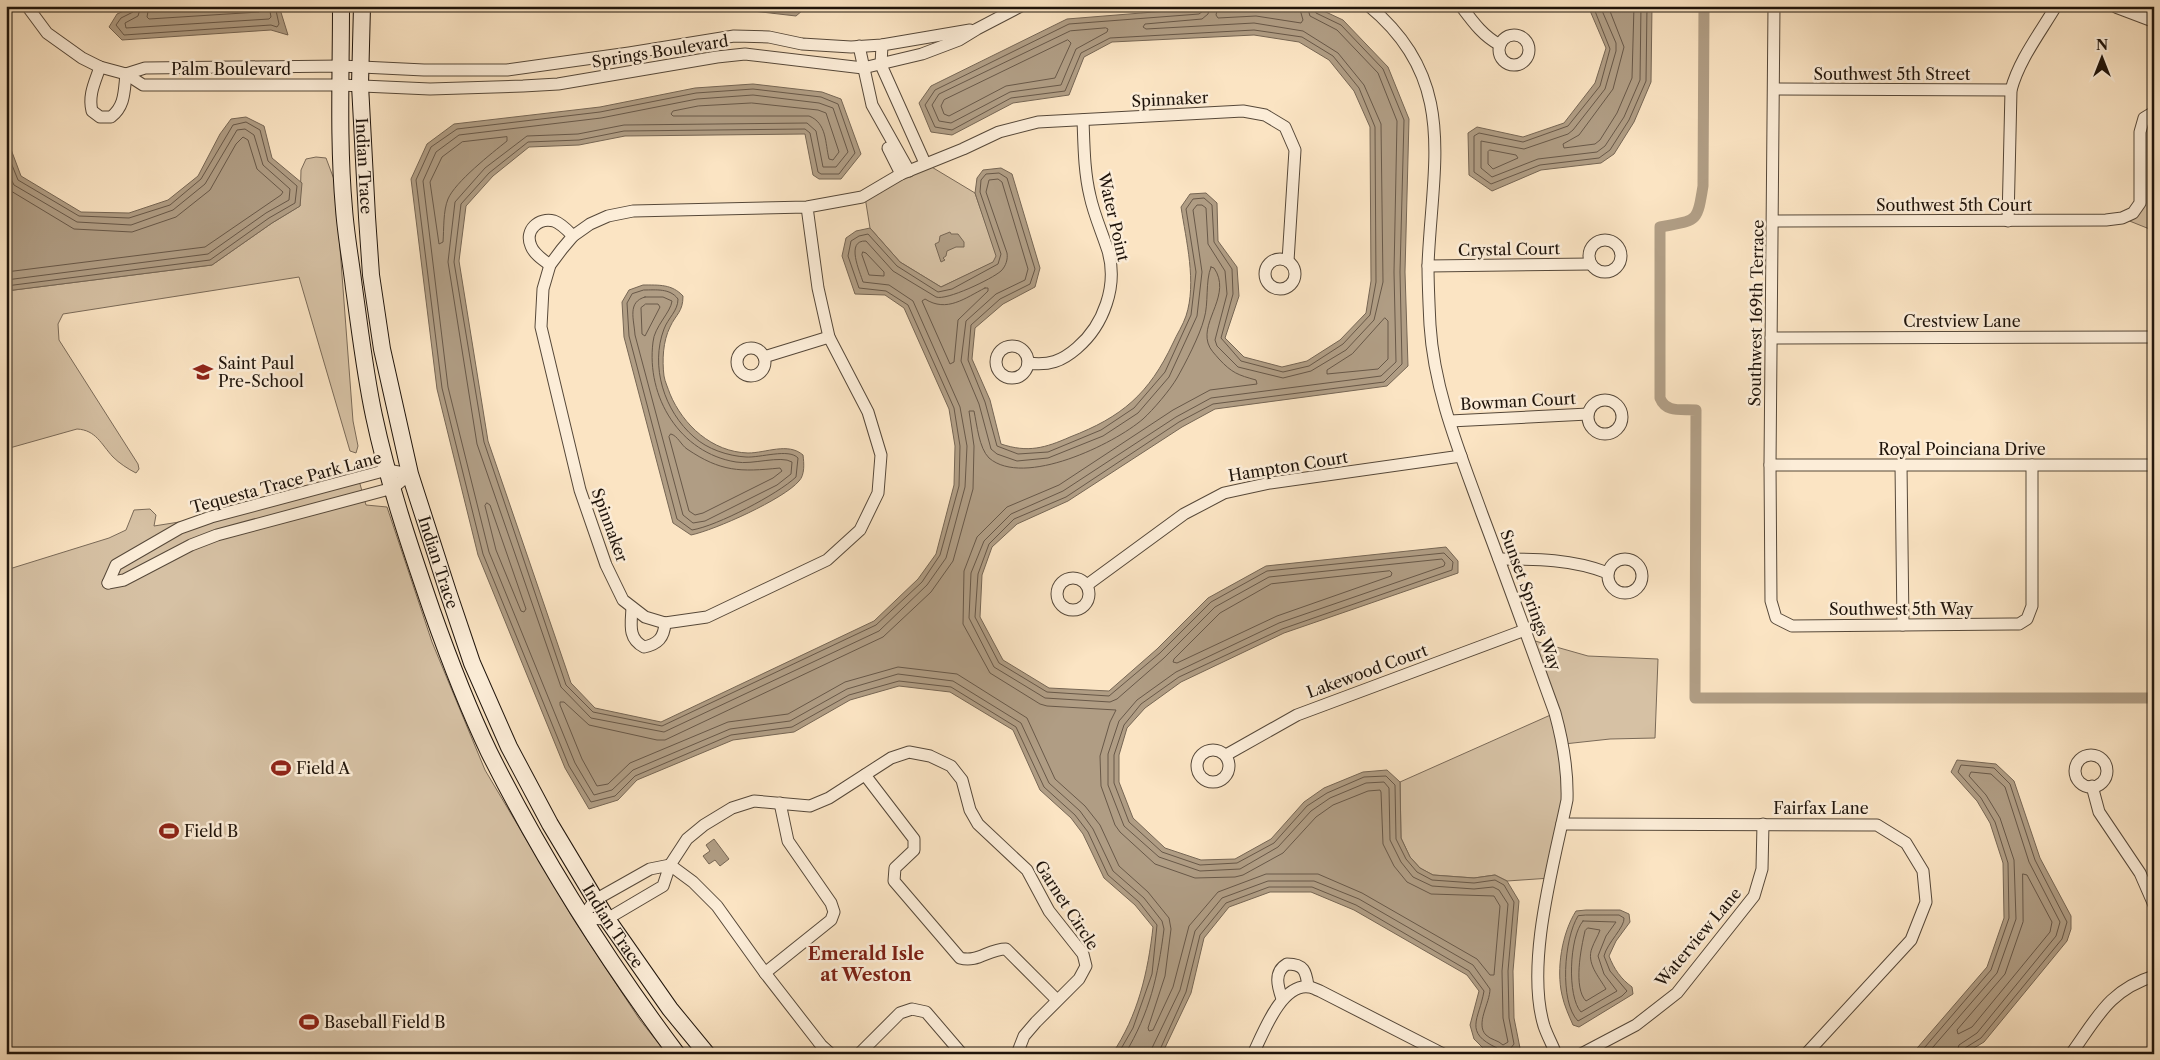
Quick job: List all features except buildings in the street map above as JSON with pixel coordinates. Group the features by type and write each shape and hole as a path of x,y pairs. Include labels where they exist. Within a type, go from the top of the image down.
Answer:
{"main road":[{"name":"Indian Trace","path":"341,6 340,85 344,210 373,414 387,470 421,580 453,669 488,750 520,812 582,918 676,1054"},
{"name":"Indian Trace","path":"362,6 360,86 371,275 382,349 410,474 472,663 509,748 550,824 595,900 670,1009 707,1054"}],"street":[{"name":"Palm Boulevard","path":"27,6 47,33 82,58 100,67 126,74 143,85 204,87 340,85"},
{"name":"Springs Boulevard","path":"340,85 430,89 558,84 745,54 863,68 922,54 959,40 977,28 1021,6"},
{"name":"Sunset Springs Way","path":"1369,6 1400,37 1418,64 1428,88 1435,126 1436,157 1428,266 1430,327 1437,379 1461,456 1555,713 1564,744 1568,779 1566,800 1540,937 1537,978 1544,1024 1556,1054"},
{"path":"1461,6 1488,39 1500,45"},
{"name":"Southwest 169th Terrace","path":"1774,6 1770,466 1771,601 1776,618"},
{"path":"2008,221 2011,90 2014,77 2056,6"},
{"path":"2117,6 2154,20"},
{"name":"Springs Boulevard","path":"340,66 424,70 507,70 591,59 734,36 769,37 802,44 859,46 882,45 977,28"},
{"path":"882,45 881,65 925,163"},
{"path":"859,46 872,105 905,173"},
{"name":"Palm Boulevard","path":"126,74 145,68 340,66"},
{"path":"100,67 90,95 90,102 92,111 100,117 110,117 119,111 123,101 126,74"},
{"path":"204,68 204,87"},
{"name":"Southwest 5th Street","path":"1774,89 2011,90"},
{"name":"Spinnaker","path":"665,624 645,617 623,600 606,565 577,480 541,327 542,289 550,265 573,236 590,224 608,216 633,210 807,207 862,197 925,163 964,149 999,132 1038,122 1243,112 1265,115 1285,127 1295,150 1288,261"},
{"name":"Southwest 5th Court","path":"1773,221 2008,221 2106,220 2122,218 2133,213 2140,203 2140,132 2144,118 2154,112"},
{"name":"Water Point","path":"1028,363 1047,364 1059,361 1090,336 1104,314 1111,285 1108,253 1094,216 1086,180 1083,120"},
{"path":"632,608 630,628 632,637 637,644 644,647 654,644 662,638 665,624 707,617 827,560 860,530 878,493 881,455 868,412 829,337 818,288 807,207"},
{"path":"550,265 531,247 529,240 530,231 535,224 543,220 555,221 573,236"},
{"name":"Crystal Court","path":"1428,266 1591,264"},
{"path":"764,357 829,337"},
{"name":"Crestview Lane","path":"1771,338 2154,337"},
{"name":"Bowman Court","path":"1450,421 1588,414"},
{"name":"Hampton Court","path":"1087,585 1184,514 1224,493 1270,483 1461,456"},
{"path":"1901,465 1903,625"},
{"name":"Southwest 5th Way","path":"1776,618 1792,626 2019,624 2027,619 2032,606 2032,465"},
{"name":"Royal Poinciana Drive","path":"1770,466 2154,465"},
{"name":"Tequesta Trace Park Lane","path":"387,470 410,474 393,488 217,535 190,545 124,580 108,583 116,565 180,528 211,516 387,470"},
{"path":"1499,559 1551,559 1588,566 1608,573"},
{"name":"Lakewood Court","path":"1226,755 1297,715 1525,630"},
{"name":"Garnet Circle","path":"607,919 663,886 670,865 687,839 704,824 732,808 754,801 810,806 829,798 891,758 909,752 930,756 951,766 962,780 970,810 978,824 1027,870 1049,911 1083,954 1086,966 1079,979 1024,1036 1017,1054"},
{"path":"865,775 914,839 914,850 895,868 894,881 960,958 970,961 995,949 1006,949 1057,1000"},
{"path":"2092,786 2099,812 2140,874 2154,905"},
{"path":"765,973 831,920 834,912 831,903 788,841 780,803"},
{"name":"Fairfax Lane","path":"1562,824 1876,825 1906,843 1923,871 1926,902 1911,940 1806,1054"},
{"name":"Waterview Lane","path":"1581,1054 1636,1025 1677,993 1713,948 1754,896 1762,869 1763,824"},
{"path":"582,918 595,900 650,869 670,865 693,882 718,906 765,973 831,1054"},
{"path":"634,878 646,896"},
{"path":"582,918 607,919"},
{"path":"1282,999 1277,981 1279,972 1287,964 1296,964 1302,967 1306,974 1308,986"},
{"path":"2071,1054 2108,1002 2123,988 2154,976"},
{"path":"1253,1054 1282,999 1296,989 1308,986 1443,1054"},
{"path":"859,1054 900,1013 912,1009 926,1012 962,1054"}],"shaded area":[{"path":"2154,112 2154,230 2152,230 2122,218 2140,203 2140,132"},
{"path":"326,158 335,182 353,421 358,446 356,453 350,451 299,277 63,314 58,324 59,340 138,464 139,469 136,473 124,466 113,457 94,435 84,430 77,429 6,449 6,291 212,265 300,206 301,170 306,159"},
{"path":"930,166 975,193 997,256 994,262 941,287 900,262 870,228 865,197"},
{"path":"358,477 366,505 387,507 432,642 485,770 574,920 640,1020 667,1054 6,1054 6,570 109,538 126,530 134,510 150,509 156,515 154,526 211,517"},
{"path":"1528,639 1588,656 1658,659 1655,738 1610,739 1564,744 1568,779 1551,878 1507,881 1495,875 1474,878 1433,875 1420,868 1410,857 1401,838 1400,782 1555,713"}],"water":[{"path":"135,6 279,6 288,35 271,30 122,40 109,27 117,14"},
{"path":"725,6 800,6 803,10 796,16 727,8"},
{"path":"1228,6 1313,6 1343,20 1388,67 1409,119 1405,272 1408,366 1387,386 1215,409 1182,427 1068,501 1017,524 992,547 982,575 980,617 1003,660 1049,688 1109,691 1157,649 1208,598 1266,566 1446,547 1458,561 1458,573 1284,633 1181,682 1145,708 1127,728 1119,755 1119,782 1133,818 1165,848 1201,860 1235,859 1271,839 1304,802 1324,788 1363,772 1387,770 1400,782 1401,838 1410,857 1420,868 1433,875 1474,878 1495,875 1507,881 1519,901 1513,971 1514,1018 1520,1048 1511,1054 1485,1050 1474,1039 1470,1025 1479,991 1467,975 1354,910 1311,892 1270,892 1229,907 1204,938 1191,993 1162,1054 1112,1054 1135,1009 1145,977 1153,927 1135,905 1104,878 1083,834 1071,818 1040,790 1013,730 950,692 899,686 850,700 794,732 733,740 637,780 618,800 589,809 565,768 478,555 437,389 411,179 427,144 454,124 600,107 695,88 753,84 822,92 841,99 861,154 841,179 819,179 813,175 805,134 625,136 579,145 529,147 493,176 466,206 459,261 488,441 571,683 595,708 661,722 874,621 918,579 936,554 954,485 955,446 949,409 904,308 885,295 855,294 842,256 846,238 856,231 870,228 900,262 941,287 993,262 996,256 975,193 977,178 983,170 1001,168 1012,174 1040,268 1035,287 1003,304 975,328 972,359 990,400 1001,444 1011,447 1028,449 1052,444 1105,421 1132,402 1154,376 1164,361 1183,323 1189,303 1191,290 1190,262 1181,207 1190,194 1206,193 1217,203 1218,241 1237,267 1239,296 1225,338 1244,357 1282,367 1307,361 1340,340 1366,313 1371,281 1370,127 1354,91 1329,60 1299,42 1254,35 1112,42 1084,57 1069,95 1013,103 952,135 931,132 919,103 931,86 1067,19"},
{"path":"1588,6 1652,6 1651,82 1634,122 1614,154 1601,163 1541,170 1492,191 1469,175 1468,133 1477,127 1523,137 1564,123 1595,83 1606,48"},
{"path":"246,117 264,126 272,158 302,183 300,206 212,265 6,291 6,136 21,176 81,212 129,213 168,200 198,176 220,134 231,119"},
{"path":"950,232 951,234 958,234 964,242 964,247 956,247 947,251 946,256 943,258 945,260 941,262 935,244 939,242 940,236"},
{"path":"643,285 670,287 683,296 680,309 666,338 663,370 670,394 691,426 700,435 722,448 748,453 791,449 803,455 802,476 791,488 765,505 748,513 716,527 691,535 673,523 624,337 622,302 629,290"},
{"path":"1957,760 1996,764 2014,781 2040,858 2071,916 2071,929 2067,941 1984,1042 1964,1054 1912,1054 1987,967 2004,918 2003,863 1990,823 1977,801 1951,772"},
{"path":"714,839 729,859 720,866 715,860 709,864 703,856 710,851 706,845"},
{"path":"1620,910 1629,914 1630,922 1616,941 1609,956 1618,973 1632,987 1633,994 1579,1027 1573,1025 1564,1003 1560,985 1560,963 1564,940 1571,920 1576,911"}],"waterway":[{"path":"1704,6 1703,186 1701,198 1697,214 1693,218 1681,223 1660,227 1660,398 1670,408 1696,410 1695,698 2154,698"}],"place":[{"name":"Saint Paul Pre-School","path":"203,372"},
{"name":"Field A","path":"281,768"},
{"name":"Field B","path":"169,831"},
{"name":"Baseball Field B","path":"309,1022"}],"district":[{"name":"Emerald Isle at Weston","path":"866,964"}]}
